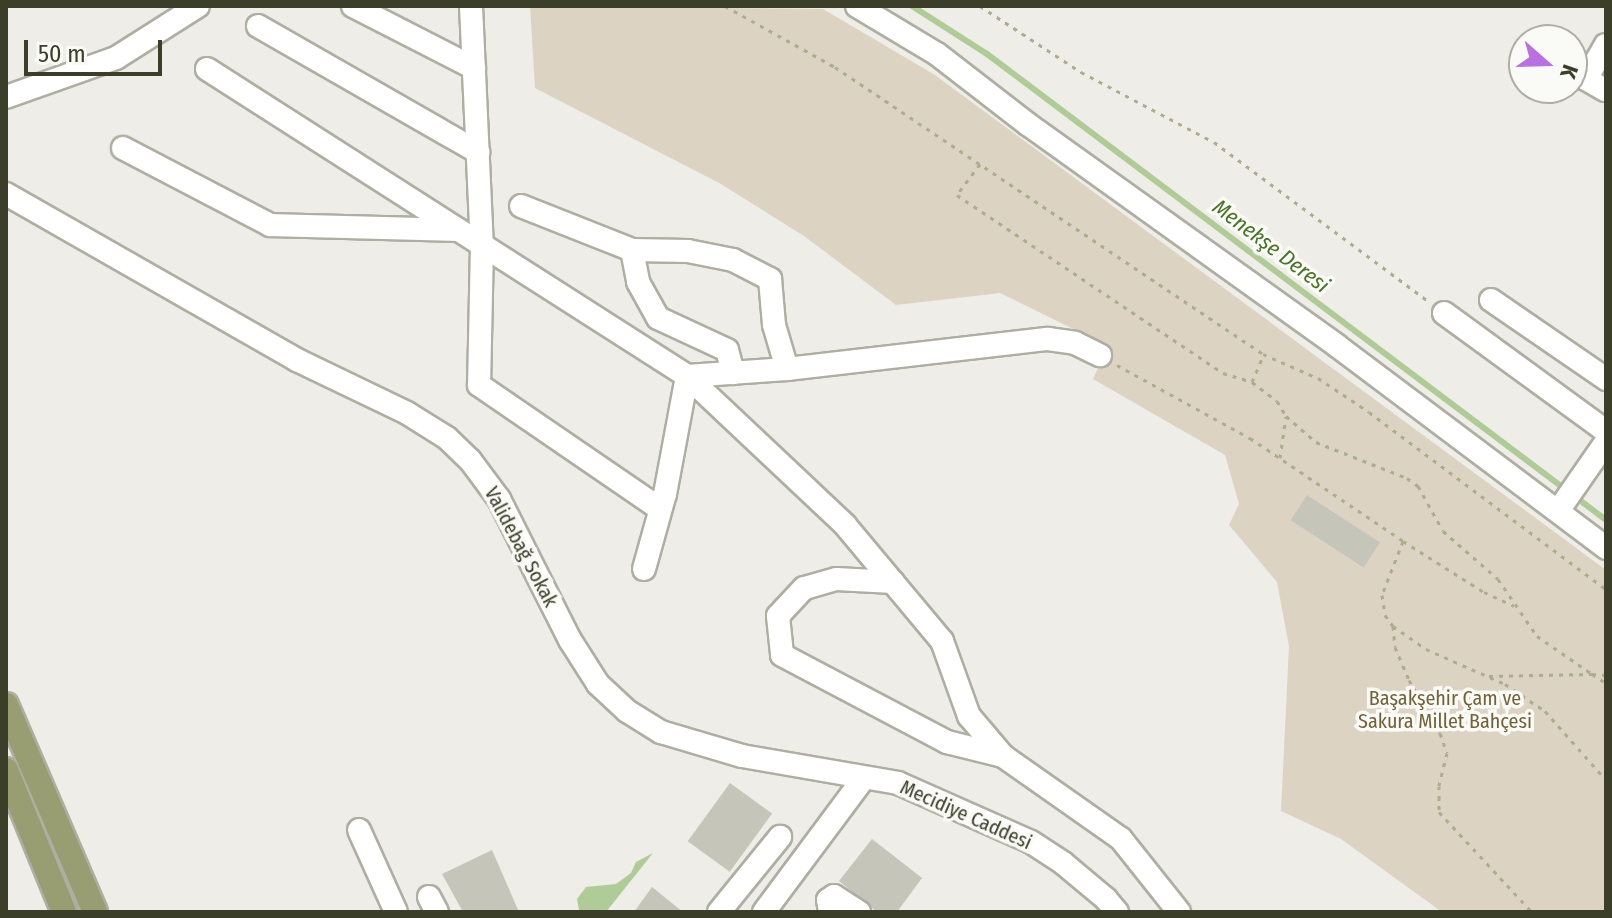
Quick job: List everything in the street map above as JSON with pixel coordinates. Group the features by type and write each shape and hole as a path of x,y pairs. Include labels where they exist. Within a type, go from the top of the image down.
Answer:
{"main road":[{"path":"6,705 26,805 64,912"},
{"path":"6,770 95,912"}],"street":[{"path":"6,97 116,58 198,6"},
{"path":"353,6 474,68"},
{"path":"471,6 482,245 479,385 660,509"},
{"path":"857,6 937,54 1606,548"},
{"path":"258,26 478,152"},
{"path":"1605,90 1586,79 1606,45"},
{"path":"207,69 687,376 845,525 893,582 942,641 969,716 1003,756 1121,839 1179,912"},
{"path":"123,148 270,225 459,230"},
{"name":"Validebağ Sokak","path":"6,194 297,360 407,413 447,438 470,460 499,499 570,640 598,684 627,711 661,732 742,756 864,778"},
{"path":"521,206 632,250 688,251 733,260 770,279 774,325 787,369"},
{"path":"632,250 638,282 658,318 727,350 733,373"},
{"path":"1491,300 1606,379"},
{"path":"1444,313 1606,431"},
{"path":"687,376 787,369 1048,339 1075,343 1100,355"},
{"path":"644,569 660,509 687,376"},
{"path":"1558,511 1606,442"},
{"path":"893,582 836,579 804,588 778,616 782,655 947,742 1003,756"},
{"path":"764,912 864,778"},
{"name":"Mecidiye Caddesi","path":"864,778 898,783 1031,842 1063,863 1117,912"},
{"path":"359,830 396,912"},
{"path":"752,912 726,903 780,837"},
{"path":"830,912 828,900 834,896 854,911"}],"path":[{"path":"725,6 835,67 1263,354 1318,378 1369,412 1606,589"},
{"path":"980,6 1081,72 1214,142 1444,313"},
{"path":"980,164 957,195 1223,373 1252,382 1277,401 1286,416 1316,442 1418,486 1443,531 1498,579 1537,636 1606,683"},
{"path":"1252,382 1263,354"},
{"path":"1100,355 1227,424 1403,541 1484,592 1517,607"},
{"path":"1280,458 1286,416"},
{"path":"1403,541 1382,595 1385,615 1393,626 1426,649 1486,676 1545,711 1606,780"},
{"path":"1393,626 1395,647 1409,680 1440,733 1447,753 1439,786 1439,812 1532,912"},
{"path":"1486,676 1606,675"}],"green space":[{"name":"Başakşehir Çam ve Sakura Millet Bahçesi","path":"530,6 823,9 935,75 1606,570 1606,912 1442,912 1341,839 1281,811 1289,646 1277,582 1229,525 1239,504 1225,455 1093,379 1108,346 1000,293 896,305 804,236 721,184 535,88"}],"shaded area":[{"path":"653,853 606,912 579,910 577,899 586,887 616,884 631,873 636,862"}],"building":[{"path":"1307,495 1380,542 1364,568 1291,520"},
{"path":"730,783 772,814 730,872 688,841"},
{"path":"872,839 922,878 897,912 877,912 839,881"},
{"path":"492,850 519,912 463,912 442,874"},
{"path":"652,887 683,912 634,912"}],"waterway":[{"name":"Menekşe Deresi","path":"912,6 987,54 1606,520"}]}
